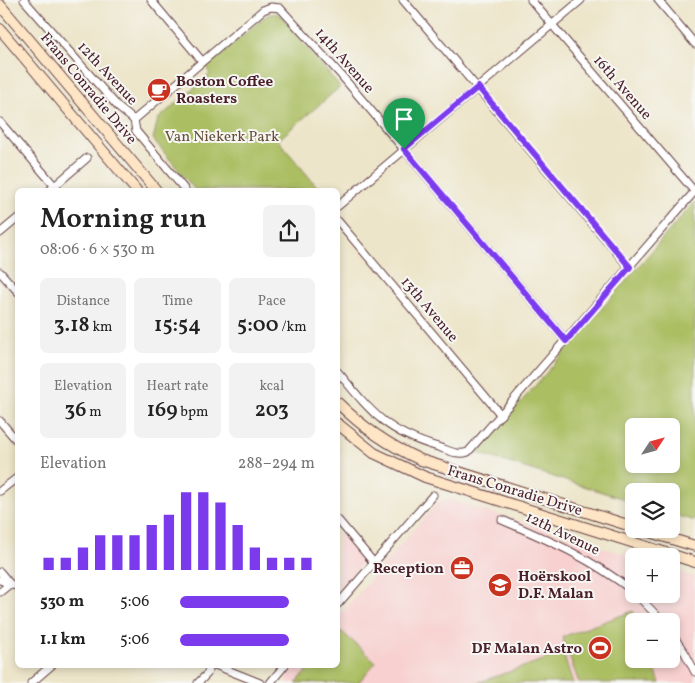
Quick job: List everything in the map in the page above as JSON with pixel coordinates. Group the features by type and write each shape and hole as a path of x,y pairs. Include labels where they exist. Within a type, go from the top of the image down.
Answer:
{"main road":[{"name":"Frans Conradie Drive","path":"0,5 154,188"},
{"name":"Frans Conradie Drive","path":"0,29 134,188"},
{"name":"Frans Conradie Drive","path":"340,405 374,434 421,460 625,524"},
{"name":"Frans Conradie Drive","path":"340,426 374,453 425,477 695,562"},
{"path":"669,538 695,546"}],"street":[{"name":"12th Avenue","path":"24,0 119,108 134,120 136,131 183,188"},
{"path":"134,120 202,61 151,0"},
{"path":"404,0 630,267"},
{"name":"16th Avenue","path":"531,0 695,192"},
{"path":"340,204 581,0"},
{"path":"658,0 695,44"},
{"name":"14th Avenue","path":"202,61 263,10 276,7 287,13 566,341"},
{"path":"0,122 54,188"},
{"path":"56,188 88,158"},
{"path":"340,374 371,412 388,426 427,444 458,454 466,453 502,415 695,192"},
{"path":"0,232 15,220"},
{"name":"13th Avenue","path":"340,223 502,415"},
{"path":"0,272 15,289"},
{"path":"0,421 15,438"},
{"path":"0,490 15,479"},
{"path":"340,602 433,495"},
{"name":"12th Avenue","path":"502,520 572,550 606,570 625,585"},
{"path":"340,522 374,563"},
{"path":"0,572 10,584"},
{"path":"0,580 15,586"},
{"path":"0,592 10,584"},
{"name":"12th Avenue","path":"645,603 654,613"},
{"path":"680,648 695,672"},
{"path":"32,683 49,668"},
{"path":"198,683 210,668"},
{"path":"222,668 260,683"},
{"path":"270,683 282,668"}],"shaded area":[{"name":"Hoërskool D.F. Malan","path":"448,499 625,554 625,603 680,603 680,572 695,577 695,683 288,683 286,676 293,668 340,668 340,615 437,503"},
{"path":"340,534 362,560 361,564 340,589"}],"green space":[{"name":"Van Niekerk Park","path":"276,13 281,16 340,87 278,140 318,188 193,188 153,139 158,119 210,74 206,67 267,15"},
{"path":"695,201 695,521 680,517 680,483 625,483 625,499 477,453"},
{"name":"DF Malan Astro","path":"625,614 625,668 654,668 660,683 579,683 562,637"},
{"path":"341,631 376,662 358,683 296,683 309,668 340,668"},
{"path":"563,653 573,683 477,683"}],"place":[{"name":"Boston Coffee Roasters","path":"159,90"},
{"name":"Reception","path":"462,568"},
{"name":"Hoërskool D.F. Malan","path":"500,585"},
{"name":"DF Malan Astro","path":"600,648"}],"route":[{"path":"478,87 630,267 566,341 404,149 478,87"}]}
